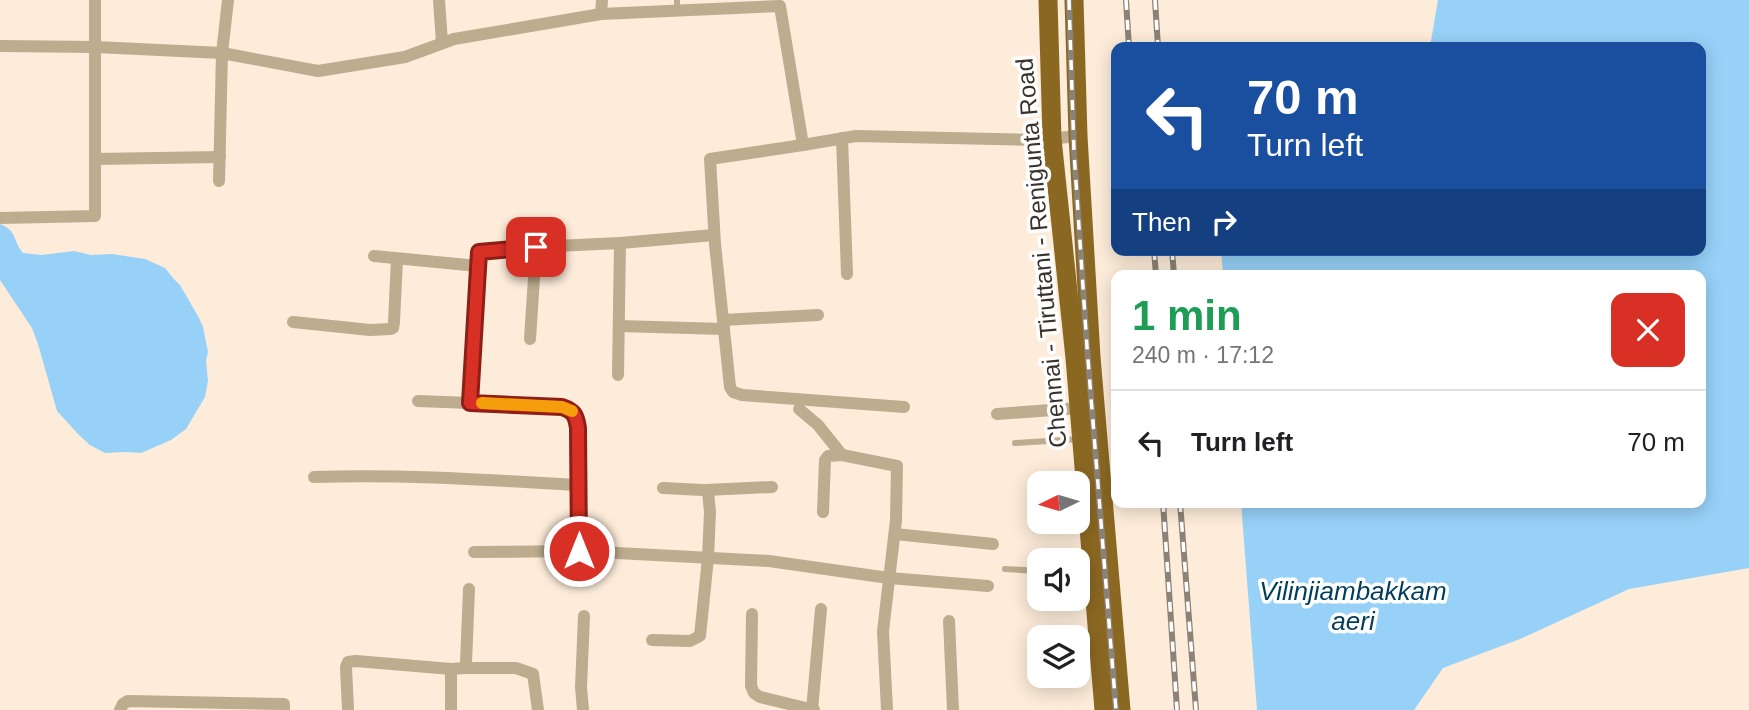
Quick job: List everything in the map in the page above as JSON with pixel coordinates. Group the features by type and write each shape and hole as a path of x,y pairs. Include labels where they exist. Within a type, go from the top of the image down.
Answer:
{"highway":[{"name":"Chennai - Tiruttani - Renigunta Road","path":"1048,0 1052,139 1082,438 1090,573 1104,710"},
{"name":"Chennai - Tiruttani - Renigunta Road","path":"1074,0 1078,136 1091,357 1121,710"}],"street":[{"path":"0,218 94,216 95,0"},
{"path":"219,181 222,53 228,0"},
{"path":"439,0 442,43"},
{"path":"601,14 602,0"},
{"path":"0,46 222,53 318,71 405,57 454,39 601,14 677,5 780,6 803,145"},
{"path":"904,407 733,392 730,387 714,235 710,159 856,136 999,140 1078,136"},
{"path":"842,138 847,274"},
{"path":"95,159 220,157"},
{"path":"470,403 479,252 714,235"},
{"path":"618,374 620,243"},
{"path":"530,339 536,247"},
{"path":"373,256 478,266"},
{"path":"293,323 391,330 394,323 397,258"},
{"path":"619,326 723,325 818,314"},
{"path":"418,401 562,407 571,410 576,416 578,428 579,551"},
{"path":"997,414 1079,408"},
{"path":"799,410 818,425 842,455"},
{"path":"823,512 825,460 831,455 897,466 895,534 883,631 887,710"},
{"path":"314,477 441,478 578,485"},
{"path":"663,488 706,490 772,487"},
{"path":"652,640 690,641 700,636 708,558 709,496 706,490"},
{"path":"895,534 993,544"},
{"path":"474,552 579,551 769,561 890,578 988,586"},
{"path":"464,668 469,589"},
{"path":"752,614 752,690 760,697 813,710 821,609"},
{"path":"583,710 581,687 584,616"},
{"path":"949,621 953,710"},
{"path":"348,710 346,667 348,662 356,661 451,669 516,668 533,674 538,710"},
{"path":"451,669 451,710"},
{"path":"120,710 128,701 199,706 284,704 284,710"}],"lane":[{"path":"1015,443 1082,438"},
{"path":"1005,569 1027,570"}],"water":[{"name":"Vilinjiambakkam aeri","path":"1438,0 1749,0 1749,568 1629,589 1520,639 1443,668 1414,710 1257,710 1241,508 1706,508 1706,270 1223,270 1221,256 1706,256 1706,42 1431,42"},
{"path":"0,224 9,229 23,253 41,255 74,251 91,255 112,254 145,259 165,268 180,285 199,318 208,352 205,397 186,429 171,440 141,453 105,453 90,445 57,411 32,328 0,280"}],"railway":[{"path":"1069,0 1074,152 1116,710"},
{"path":"1126,0 1129,42"},
{"path":"1155,0 1158,42"},
{"path":"1154,256 1156,270"},
{"path":"1172,256 1174,270"},
{"path":"1163,508 1177,710"},
{"path":"1180,508 1196,710"}],"slow traffic":[{"path":"482,403 562,407 572,411"}],"route":[{"path":"536,247 479,252 470,403 562,407 571,410 576,416 579,551"}]}
